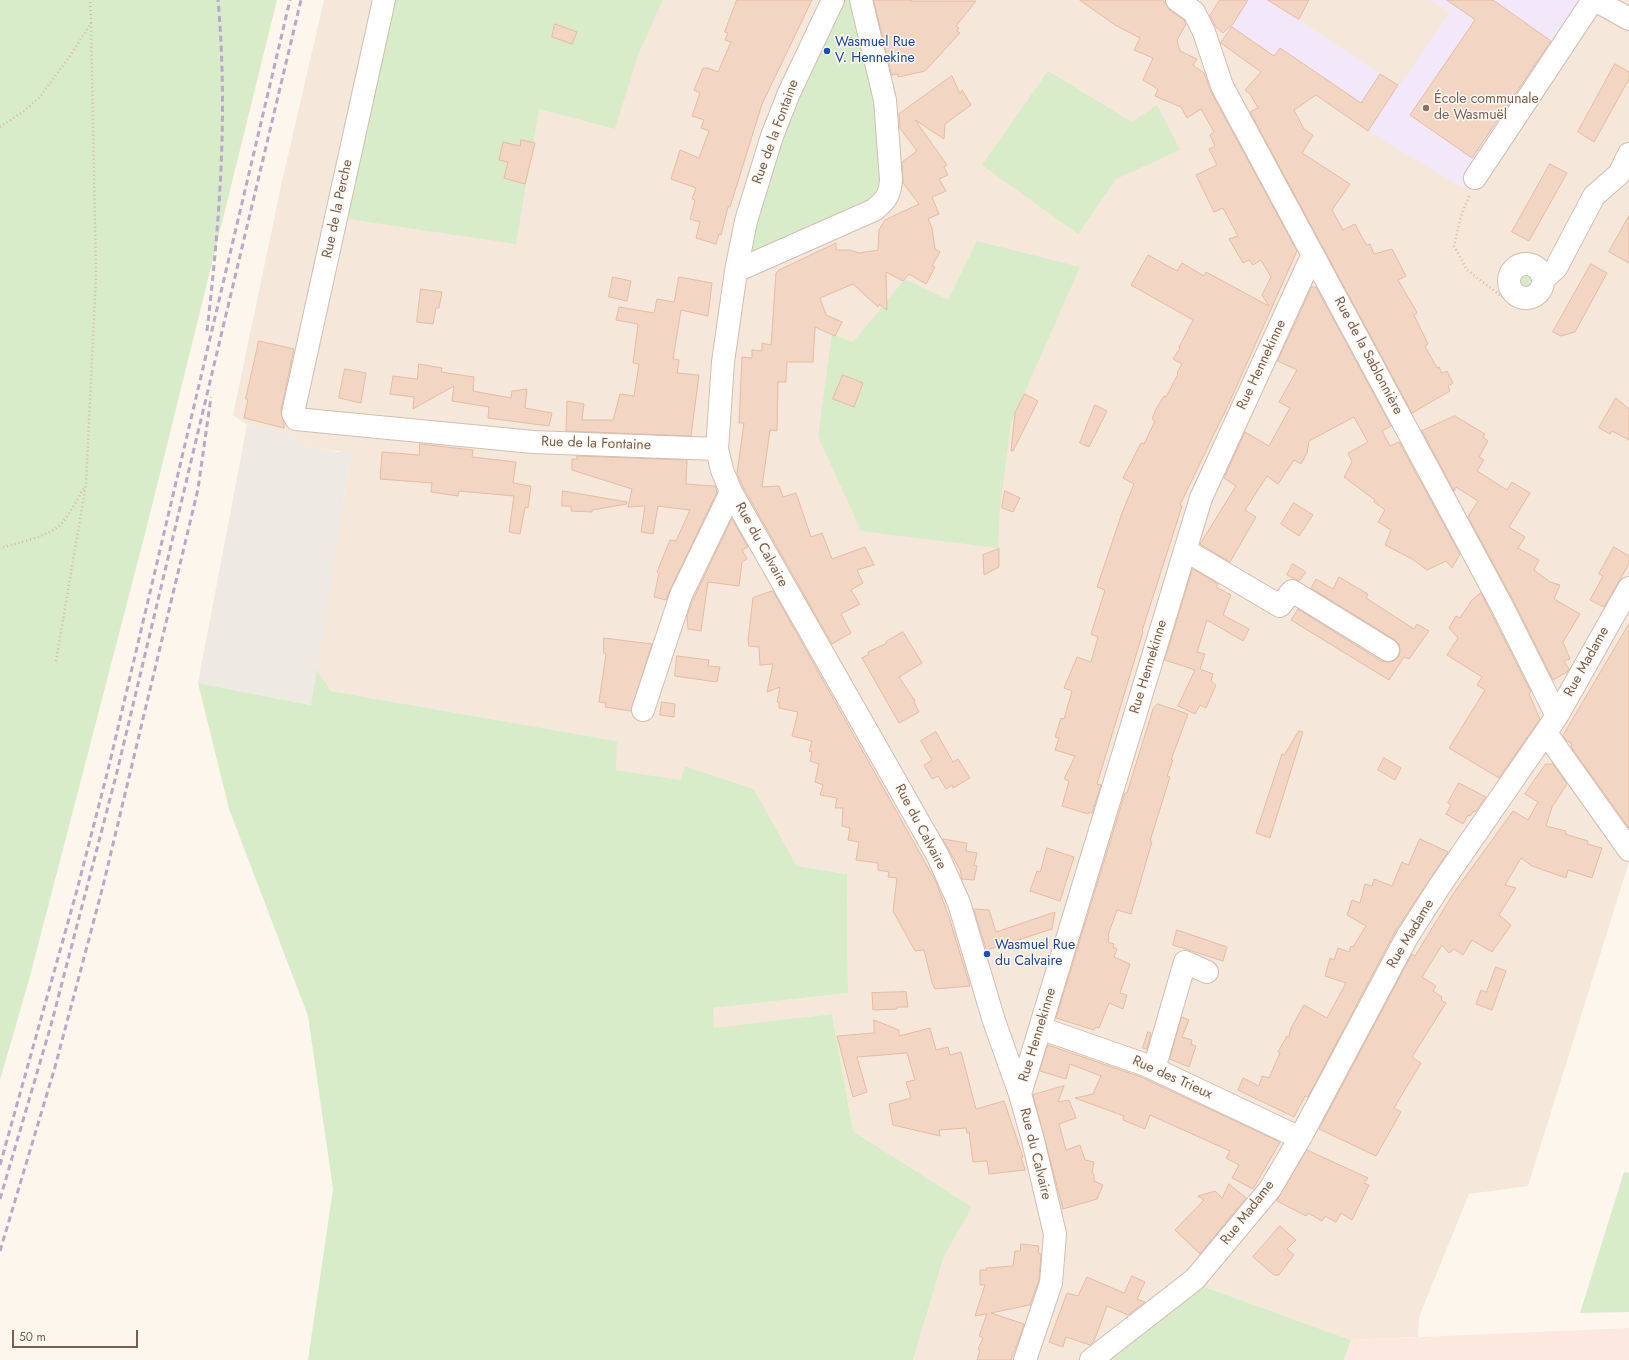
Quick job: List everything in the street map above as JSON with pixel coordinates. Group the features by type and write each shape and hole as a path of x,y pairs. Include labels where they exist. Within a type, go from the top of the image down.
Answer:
{"street":[{"name":"Rue de la Perche","path":"296,419 293,412 384,0"},
{"name":"Rue de la Fontaine","path":"296,419 533,442 717,449 723,362 736,271 746,221 772,136 789,93 833,0"},
{"path":"736,271 874,210 884,201 890,191 891,180 885,100 861,0"},
{"path":"1475,178 1594,0 1629,19"},
{"name":"Rue de la Sablonnière","path":"1191,4 1204,32 1222,86 1503,608 1552,725 1629,850"},
{"path":"1543,280 1556,268 1594,196 1619,174 1629,154"},
{"name":"Rue Hennekinne","path":"1020,1094 1201,498 1313,254"},
{"path":"1528,264 1533,266 1542,274 1543,280 1540,292 1535,296 1524,299 1518,297 1510,288 1508,282 1509,277 1516,267 1528,264"},
{"name":"Rue du Calvaire","path":"717,449 722,470 731,492 938,856 959,904 994,1022 1020,1094 1033,1140 1055,1234 1051,1283 1025,1360"},
{"path":"643,710 681,595 731,492"},
{"path":"1185,550 1280,606 1292,591 1388,650"},
{"name":"Rue Madame","path":"1091,1360 1195,1279 1270,1189 1300,1138 1407,936 1442,882 1552,725 1629,588"},
{"path":"1154,1069 1185,962 1208,972"},
{"name":"Rue des Trieux","path":"1040,1028 1154,1069 1300,1138"}],"path":[{"path":"56,661 86,484 96,275 90,0"},
{"path":"0,127 24,111 40,97 76,47 91,23"},
{"path":"1475,178 1461,216 1454,246 1467,270 1502,296 1518,297"},
{"path":"3,547 37,537 58,526 75,504 86,484"}],"shaded area":[{"path":"324,0 1629,0 1629,862 1528,1186 1469,1194 1419,1317 1418,1337 1351,1340 1202,1286 1104,1360 913,1360 944,1256 971,1207 853,1131 832,1014 714,1029 712,1008 848,993 847,874 797,866 754,789 684,766 681,780 615,770 617,741 331,691 317,669 351,451 329,451 300,443 286,432 247,425 233,415 281,186"},
{"name":"École communale de Wasmuël","path":"1220,0 1268,0 1399,86 1450,12 1431,0 1588,0 1463,188 1368,131 1206,20"},
{"path":"247,425 286,432 300,443 329,451 339,452 346,448 351,451 312,705 198,683"},
{"path":"1629,1328 1629,1360 1344,1360 1351,1340"}],"green space":[{"path":"0,0 277,0 147,526 29,980 0,1080"},
{"path":"394,0 663,0 639,52 615,129 539,109 516,244 341,218"},
{"path":"840,0 856,0 877,105 881,177 876,192 866,203 755,254 747,252 778,140"},
{"path":"1048,71 1132,122 1157,105 1180,150 1116,179 1078,234 982,165"},
{"path":"977,241 1080,267 1011,423 1000,508 998,548 861,531 818,436 832,334 853,342 905,279 948,300"},
{"path":"1524,271 1531,274 1534,281 1531,288 1524,291 1517,288 1514,281 1517,274"},
{"path":"317,669 331,691 617,741 616,770 681,780 684,766 754,789 797,866 847,874 848,993 713,1008 714,1028 832,1014 853,1131 972,1207 944,1256 913,1360 308,1360 333,1189 308,1016 229,809 198,683 311,705"},
{"path":"1624,1172 1629,1173 1629,1312 1580,1313"},
{"path":"1202,1286 1351,1340 1344,1360 1104,1360"}],"building":[{"path":"737,0 812,0 762,104 730,207 728,207 721,235 719,234 716,244 696,238 700,222 690,219 695,200 692,199 696,188 671,179 680,150 699,158 709,131 701,128 704,120 692,116 700,93 694,90 703,68 708,68 718,72 731,42 725,40 728,33 725,32"},
{"path":"874,0 976,1 956,26 959,28 957,31 960,33 925,71 898,77 898,74 892,75"},
{"path":"1080,0 1163,0 1170,10 1184,20 1186,24 1177,40 1180,51 1197,59 1193,65 1204,73 1211,92 1297,251 1230,401 1180,505 1182,506 1142,631 1143,632 1097,784 1101,785 1092,813 1089,812 1088,814 1062,806 1069,781 1064,779 1075,756 1055,750 1059,738 1055,737 1061,718 1064,719 1072,691 1064,688 1077,657 1091,662 1098,637 1091,634 1105,590 1097,587 1122,513 1134,484 1123,478 1141,443 1144,444 1155,421 1152,419 1156,409 1164,396 1166,397 1178,374 1177,373 1182,364 1173,359 1180,348 1179,347 1193,320 1131,285 1148,255 1177,271 1182,263 1204,276 1206,272 1269,306 1262,295 1271,277 1261,260 1253,265 1249,260 1243,263 1229,239 1238,236 1223,208 1214,212 1196,175 1217,165 1209,149 1215,146 1210,135 1214,132 1201,109 1187,118 1181,107 1155,96 1158,89 1143,80 1153,58 1134,50 1140,38 1115,25"},
{"path":"1220,0 1248,0 1233,24 1223,33 1216,27 1210,16"},
{"path":"1268,0 1309,0 1299,19"},
{"path":"1447,0 1493,0 1551,41 1472,158 1410,115 1475,20"},
{"path":"555,24 577,32 572,44 552,37"},
{"path":"1232,27 1274,56 1280,48 1361,103 1380,74 1398,85 1368,131 1316,95 1294,110 1304,129 1313,135 1302,153 1350,184 1332,210 1343,230 1355,224 1367,245 1370,244 1374,254 1392,249 1406,276 1398,280 1417,313 1414,315 1428,344 1425,346 1437,368 1439,367 1442,373 1447,371 1453,383 1448,386 1450,391 1412,413 1250,112 1258,108 1250,94 1245,90 1261,72 1221,43"},
{"path":"1615,64 1629,72 1629,79 1594,142 1578,132"},
{"path":"952,76 960,94 962,90 971,105 945,124 944,139 915,120 947,165 944,167 948,175 939,179 946,191 932,197 939,214 928,219 932,228 935,249 940,252 932,266 935,267 926,284 909,274 903,281 886,272 887,310 879,304 878,307 853,284 820,298 826,315 842,322 835,336 815,327 813,362 787,362 786,382 778,382 777,431 770,430 762,487 779,486 783,497 796,493 811,537 822,533 832,559 865,547 874,565 857,570 863,583 851,590 860,604 841,614 851,633 832,644 743,487 737,473 744,423 739,423 742,357 752,358 752,350 762,351 762,343 771,345 776,273 779,270 836,243 836,250 850,250 859,253 878,250 879,230 885,220 919,204 903,183 902,162 917,151 900,128 899,114"},
{"path":"521,140 535,143 525,184 504,178 508,162 499,160 503,142 520,146"},
{"path":"1550,164 1567,173 1529,241 1512,232"},
{"path":"1629,216 1629,263 1609,252"},
{"path":"1591,264 1607,273 1575,332 1561,336 1553,332"},
{"path":"613,277 631,281 627,301 609,297"},
{"path":"679,277 712,283 708,316 681,310 673,359 679,360 677,373 699,375 691,436 566,431 567,401 584,404 582,420 613,420 620,394 634,396 639,364 633,363 638,324 616,320 619,307 654,313 657,299 674,302"},
{"path":"1312,287 1316,287 1391,426 1382,431 1390,446 1399,442 1460,554 1452,568 1446,561 1427,570 1412,559 1385,545 1391,530 1378,522 1385,510 1374,502 1375,500 1344,477 1352,462 1348,453 1368,442 1354,417 1309,441 1307,453 1301,464 1294,460 1278,484 1267,476 1245,510 1256,517 1230,562 1200,544 1236,486 1224,478 1245,432 1269,446 1290,408 1279,402 1297,370 1278,361"},
{"path":"421,289 442,292 439,308 436,308 433,324 417,322"},
{"path":"259,341 294,349 281,410 284,428 244,418 248,399 246,399"},
{"path":"419,364 442,368 441,372 474,377 473,391 511,398 512,391 527,389 525,408 552,413 549,426 488,418 489,407 452,401 454,386 413,409 414,397 390,394 393,376 417,379"},
{"path":"345,369 366,373 361,403 339,398"},
{"path":"843,375 863,383 854,407 833,399"},
{"path":"1025,394 1038,401 1013,451 1011,451 1015,413"},
{"path":"1616,398 1629,409 1629,440 1612,431 1610,434 1599,428"},
{"path":"1095,405 1107,411 1089,447 1080,443"},
{"path":"1455,416 1485,434 1483,437 1488,441 1479,457 1484,460 1477,471 1507,490 1512,482 1530,493 1509,527 1525,537 1518,548 1539,560 1534,570 1550,582 1560,585 1554,599 1580,614 1563,642 1570,659 1564,661 1569,669 1567,672 1553,680 1514,602 1468,517 1478,501 1456,487 1454,491 1422,431"},
{"path":"420,444 473,450 472,457 516,462 513,483 531,486 528,508 525,507 520,534 509,532 514,496 459,491 458,496 431,492 432,483 380,479 382,452 419,455"},
{"path":"577,456 687,460 686,484 715,486 717,492 666,600 654,597 659,573 657,572 670,540 676,541 690,510 658,506 653,534 641,532 645,506 628,507 632,489 572,470 572,459 577,459"},
{"path":"563,491 627,502 627,504 592,510 592,512 571,511 571,506 562,506"},
{"path":"1005,491 1020,498 1013,512 1002,508"},
{"path":"1294,503 1313,515 1299,536 1281,524"},
{"path":"732,519 748,547 742,550 747,559 742,562 739,586 708,582 701,631 688,629 687,616 693,600"},
{"path":"1614,547 1629,556 1629,564 1604,607 1590,600 1603,576 1599,574"},
{"path":"999,549 999,567 984,575 983,555"},
{"path":"1293,564 1306,572 1299,581 1287,575"},
{"path":"1193,569 1218,584 1216,587 1231,595 1223,615 1249,629 1243,641 1207,620 1197,652 1205,654 1200,669 1213,674 1211,681 1216,685 1206,708 1200,705 1195,714 1178,706 1195,670 1165,660"},
{"path":"1339,577 1368,594 1366,598 1414,629 1417,624 1429,631 1409,659 1404,657 1389,680 1291,620 1298,609 1381,661 1394,661 1399,656 1400,651 1399,644 1395,640 1311,588 1316,579 1333,589"},
{"path":"773,591 936,882 949,917 970,986 935,989 932,983 924,950 915,951 893,911 897,878 888,877 889,872 878,870 878,863 856,860 859,842 848,840 850,828 842,826 843,808 835,808 837,798 820,795 823,785 815,782 819,764 810,761 812,752 809,751 812,741 792,736 798,712 779,708 779,702 777,702 780,687 767,692 773,664 760,665 759,647 749,646 748,640 753,598"},
{"path":"1481,593 1531,692 1529,694 1540,719 1499,778 1449,748 1485,690 1477,685 1482,677 1447,655 1458,638 1449,628 1456,616 1460,618 1472,600"},
{"path":"1629,624 1629,828 1571,747 1572,744 1563,736"},
{"path":"903,632 922,663 899,677 915,701 914,702 919,712 899,723 862,658 869,654 868,652 887,643 886,642"},
{"path":"604,638 652,644 631,711 605,707 606,703 599,702 606,654 604,653"},
{"path":"677,656 709,660 708,666 720,667 717,682 675,676"},
{"path":"662,702 675,704 674,717 660,715"},
{"path":"1158,704 1188,714 1171,760 1173,760 1167,776 1170,777 1150,841 1152,842 1131,914 1117,910 1108,935 1108,942 1114,944 1113,947 1117,949 1114,957 1130,964 1120,993 1127,995 1123,1009 1109,1003 1099,1028 1096,1027 1094,1030 1056,1018 1125,793 1127,793 1153,709"},
{"path":"1299,731 1303,732 1270,838 1256,833 1282,754 1284,755"},
{"path":"936,732 953,762 958,759 970,778 953,788 952,785 946,789 938,776 932,779 924,765 932,760 921,741"},
{"path":"1384,758 1401,768 1395,780 1378,770"},
{"path":"1546,764 1553,764 1567,784 1552,807 1546,826 1566,831 1565,834 1588,841 1587,844 1602,848 1592,878 1568,870 1566,878 1532,866 1521,858 1505,885 1516,888 1499,915 1511,925 1492,952 1472,940 1463,955 1454,949 1449,953 1442,945 1422,977 1436,986 1433,991 1442,997 1441,1000 1446,1003 1412,1057 1421,1063 1394,1108 1401,1112 1376,1156 1319,1129 1412,954 1415,956 1453,894 1513,811 1528,820 1538,802 1525,794"},
{"path":"1459,783 1486,797 1475,812 1474,811 1470,816 1468,815 1463,824 1446,814 1451,805 1448,803"},
{"path":"943,839 967,843 966,851 977,853 974,865 977,866 974,880 962,879 960,870"},
{"path":"1420,839 1448,852 1396,930 1308,1097 1305,1096 1294,1117 1238,1090 1243,1078 1259,1086 1262,1076 1269,1078 1280,1053 1278,1052 1287,1036 1289,1037 1291,1028 1304,1005 1327,1018 1346,983 1325,976 1330,958 1334,960 1338,948 1349,952 1351,946 1353,947 1366,926 1347,915 1352,900 1360,903 1365,884 1372,886 1374,879 1392,886 1402,862 1408,865"},
{"path":"1047,848 1074,857 1060,901 1030,891 1037,871 1040,872"},
{"path":"974,909 989,910 996,932 1055,912 1052,929 987,950"},
{"path":"1177,930 1227,947 1223,961 1173,945"},
{"path":"1496,967 1506,971 1492,1010 1476,1004 1481,990 1486,992"},
{"path":"906,992 908,1007 873,1010 872,993"},
{"path":"1182,1017 1189,1020 1182,1037 1192,1040 1191,1044 1196,1046 1189,1067 1170,1059"},
{"path":"874,1020 899,1030 899,1036 930,1028 936,1050 948,1047 950,1055 961,1052 976,1109 1004,1101 1023,1157 1021,1157 1025,1170 989,1174 987,1161 973,1162 969,1132 967,1133 966,1128 939,1130 940,1136 893,1125 889,1104 911,1098 906,1082 915,1080 907,1053 857,1057 867,1092 853,1097 837,1036 874,1033"},
{"path":"1148,1032 1151,1033 1147,1049 1143,1048"},
{"path":"1048,1045 1141,1077 1280,1142 1253,1189 1232,1178 1239,1165 1226,1158 1230,1151 1150,1115 1145,1129 1123,1120 1124,1116 1075,1098 1093,1094 1101,1076 1070,1064 1066,1079 1040,1071"},
{"path":"1064,1086 1058,1102 1069,1100 1076,1118 1059,1124 1066,1150 1080,1145 1085,1160 1094,1162 1092,1173 1094,1174 1094,1181 1103,1185 1097,1199 1063,1209 1033,1095"},
{"path":"1307,1150 1368,1178 1364,1183 1369,1185 1352,1220 1341,1213 1336,1222 1325,1216 1322,1221 1308,1213 1306,1216 1277,1201"},
{"path":"1229,1184 1246,1198 1200,1254 1175,1230 1204,1200 1198,1196 1215,1191 1222,1198"},
{"path":"1280,1226 1296,1240 1287,1249 1294,1255 1279,1275 1274,1275 1253,1257"},
{"path":"1021,1244 1039,1246 1038,1253 1041,1254 1039,1280 1030,1305 991,1313 1024,1324 1011,1360 977,1360 980,1350 978,1349 983,1338 979,1336 987,1314 975,1316 985,1285 980,1285 980,1270 987,1270 986,1268 1013,1266 1015,1251 1020,1251"},
{"path":"1132,1276 1145,1282 1137,1299 1145,1302 1128,1315 1107,1306 1094,1341 1090,1345 1066,1337 1063,1347 1049,1342 1067,1293 1078,1296 1087,1277 1124,1293"}],"railway":[{"path":"207,331 216,248 221,166 222,84 218,0"},
{"path":"0,1165 77,890 108,770 290,0"},
{"path":"0,1199 51,1025 117,772 301,0"},
{"path":"0,1251 55,1067 103,886 198,489 211,397"}],"place":[{"name":"Wasmuel Rue V. Hennekine","path":"827,51"},
{"name":"École communale de Wasmuël","path":"1426,108"},
{"name":"Wasmuel Rue du Calvaire","path":"987,954"}]}
